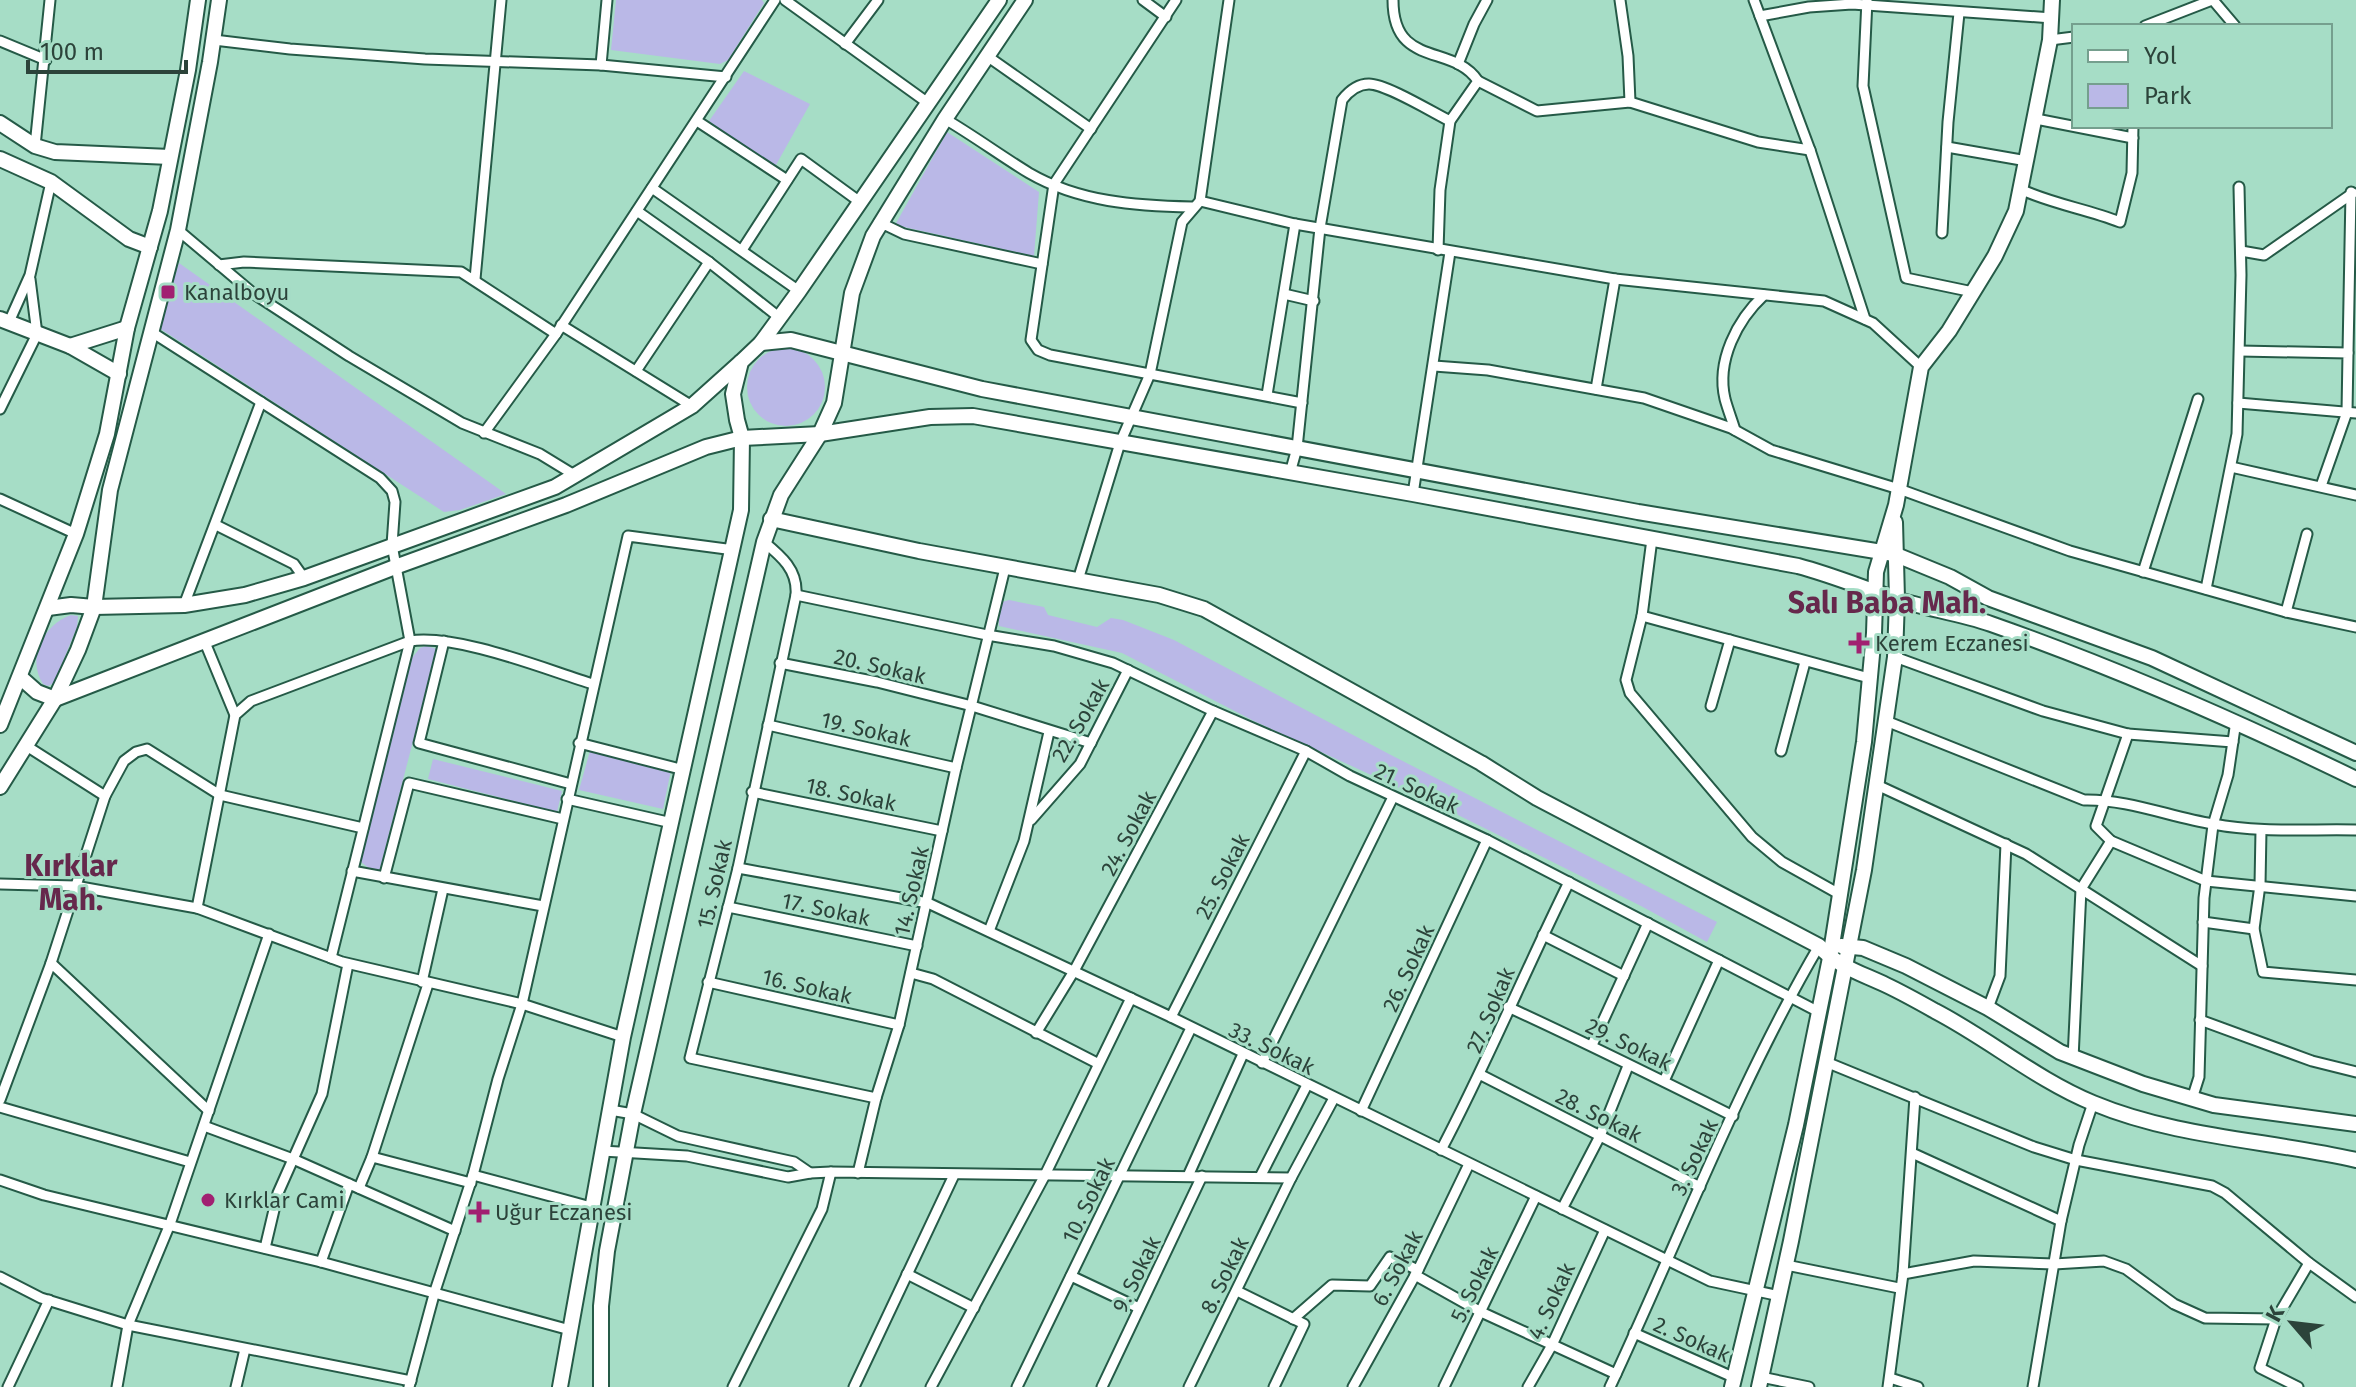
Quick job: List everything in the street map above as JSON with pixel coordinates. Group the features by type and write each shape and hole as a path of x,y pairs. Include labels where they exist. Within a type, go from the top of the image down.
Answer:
{"main road":[{"path":"0,725 76,534 107,434 127,328 150,247 170,157 188,70 198,0"},
{"path":"0,787 55,699 94,607 110,490 178,230 219,0"},
{"path":"48,608 71,605 184,605 245,595 304,578 555,487 692,406 761,343 780,318 999,0"},
{"path":"601,1387 603,1280 633,1114 771,519 793,473 820,434 837,394 858,274 879,222 1025,0"},
{"path":"1734,1383 1796,1125 1827,950 1841,895 1864,742 1874,633 1874,590 1888,552 1921,367 1949,331 1995,256 2016,211 2050,40 2052,0"},
{"path":"0,123 35,146 55,152 170,157"},
{"path":"0,159 51,182 129,239 150,247"},
{"path":"4,320 70,346 119,374"},
{"path":"70,346 127,328"},
{"path":"761,343 791,340 982,389 1638,512 1888,552 1950,577 1988,598 2152,658 2356,753"},
{"path":"560,1387 623,1037 734,550 741,510 742,438 733,394 741,362"},
{"path":"20,677 37,692 55,699 395,567 566,505 706,447 742,438 820,434 930,417 973,416 1798,566 1897,599 1987,622 2109,667 2236,721 2356,779"},
{"path":"771,519 1005,568 1159,595 1204,609 1471,757 1537,798 1827,950 1846,968 1962,1025 2036,1073 2093,1103 2166,1127 2356,1160"},
{"path":"1760,1382 1846,968 1877,785 1895,657 1897,599 1888,552"},
{"path":"1827,950 1850,946 1894,961 1988,1008 2045,1045 2073,1059 2192,1099 2214,1105 2356,1124"}],"street":[{"path":"35,146 50,0"},
{"path":"475,279 501,0"},
{"path":"601,65 607,0"},
{"path":"484,433 559,329 775,0"},
{"path":"785,0 928,103"},
{"path":"845,44 878,0"},
{"path":"1143,0 1166,17"},
{"path":"1176,0 1054,184 1031,340 1035,347 1050,355 1302,403"},
{"path":"1078,580 1120,443 1150,374 1182,222 1196,204 1229,0"},
{"path":"1393,0 1397,23 1411,47 1458,64 1478,81 1537,111 1630,102 1744,139 1810,150"},
{"path":"1458,64 1487,0"},
{"path":"1620,0 1628,56 1630,102"},
{"path":"1754,0 1810,150 1865,319"},
{"path":"1942,233 1957,0"},
{"path":"2150,24 2212,0 2233,24"},
{"path":"1760,16 1830,5 1867,3 2052,18"},
{"path":"1867,3 1863,86 1906,278 1973,292"},
{"path":"2050,40 2072,37"},
{"path":"214,40 410,58 601,65 726,77"},
{"path":"0,41 46,60"},
{"path":"987,56 1091,129"},
{"path":"1438,250 1440,190 1450,121 1478,81"},
{"path":"1290,473 1297,448 1320,228 1339,108 1347,93 1363,85 1378,85 1450,121"},
{"path":"945,119 1031,174 1072,192 1127,205 1196,204 1438,250 1615,279 1824,301 1873,323 1921,367"},
{"path":"2036,119 2072,126"},
{"path":"697,121 787,180"},
{"path":"2082,128 2133,138"},
{"path":"2020,189 2120,222 2132,173 2133,128"},
{"path":"1947,147 2027,161"},
{"path":"742,250 801,159 860,202"},
{"path":"4,320 30,275 51,182"},
{"path":"2206,589 2237,434 2241,251 2239,187"},
{"path":"652,188 799,291"},
{"path":"2241,251 2264,255 2354,193"},
{"path":"2321,486 2352,413 2348,353 2354,193"},
{"path":"637,211 780,318"},
{"path":"879,222 904,234 1042,264"},
{"path":"1267,395 1295,224"},
{"path":"178,230 287,317 454,418 548,458 576,476"},
{"path":"1413,494 1450,252"},
{"path":"219,265 244,262 461,272 692,406"},
{"path":"636,371 709,262"},
{"path":"0,409 37,334 30,275"},
{"path":"1596,389 1615,279"},
{"path":"1284,294 1314,301"},
{"path":"1735,430 1724,397 1723,369 1732,340 1748,310 1764,295"},
{"path":"150,331 388,485 395,502 392,545 410,641 331,958"},
{"path":"2240,351 2348,353"},
{"path":"1434,366 1488,370 1644,398 1735,430 1771,450 1899,489 2070,551 2286,612 2356,627"},
{"path":"2143,572 2198,399"},
{"path":"184,605 261,402"},
{"path":"2238,403 2352,413"},
{"path":"2231,467 2356,495"},
{"path":"0,499 76,534"},
{"path":"216,525 294,564 304,578"},
{"path":"2286,612 2307,534"},
{"path":"0,1277 49,1300 128,1325 410,1384 522,1004 628,536 734,550"},
{"path":"1652,539 1642,616 1626,680 1630,693 1752,837 1782,862 1841,895"},
{"path":"764,542 786,560 797,587 796,595"},
{"name":"14. Sokak","path":"858,1173 876,1098 899,1025 956,768 1005,568"},
{"name":"21. Sokak","path":"796,595 1054,646 1113,663 1306,751 1393,797 1487,840 1817,1011"},
{"name":"15. Sokak","path":"796,595 738,868 690,1058 876,1098"},
{"path":"1642,616 1869,678"},
{"path":"235,715 251,701 410,641 428,639 593,684"},
{"path":"197,908 235,715 204,640"},
{"path":"1711,706 1730,640"},
{"path":"444,641 419,743 571,784"},
{"path":"1895,657 2043,711 2128,734 2233,742"},
{"path":"1781,751 1805,662"},
{"name":"20. Sokak","path":"780,663 877,682 972,706 1091,743"},
{"name":"22. Sokak","path":"1029,823 1080,764 1128,670"},
{"name":"24. Sokak","path":"1036,1033 1074,971 1213,711"},
{"path":"1886,721 2084,800 2104,799 2213,825 2261,830 2356,830"},
{"path":"2192,1099 2199,1077 2206,881 2213,825 2228,775 2236,721"},
{"name":"19. Sokak","path":"768,725 956,768"},
{"path":"989,931 1029,823 1049,732"},
{"path":"2128,734 2096,826 2111,841 2206,881 2356,896"},
{"path":"579,743 684,770"},
{"path":"25,745 105,796"},
{"path":"0,1100 51,963 105,796 124,761 136,752 147,749 220,795 363,828"},
{"name":"25. Sokak","path":"1171,1017 1306,751"},
{"path":"384,878 409,783 563,819"},
{"path":"1877,785 2006,844 2202,966"},
{"name":"18. Sokak","path":"752,792 942,831"},
{"path":"1262,1063 1393,797"},
{"path":"567,799 672,823"},
{"path":"2261,830 2260,885 2254,929 2263,972 2356,980"},
{"name":"26. Sokak","path":"1361,1111 1487,840"},
{"path":"2073,1059 2081,889 2111,841"},
{"path":"1988,1008 2000,976 2006,844"},
{"name":"33. Sokak","path":"738,868 928,903 1171,1017 1710,1281 1780,1296"},
{"path":"352,871 543,906"},
{"name":"27. Sokak","path":"1441,1150 1481,1075 1508,1007 1569,882"},
{"path":"0,884 75,886 197,908 348,964 522,1004 623,1037"},
{"path":"321,1262 354,1186 372,1157 425,983 443,889"},
{"name":"17. Sokak","path":"728,907 917,946"},
{"path":"2203,922 2254,929"},
{"path":"1592,1045 1648,923"},
{"path":"117,1387 128,1325 170,1224 269,934"},
{"path":"1543,935 1624,976"},
{"name":"3. Sokak","path":"1610,1387 1790,995 1827,950"},
{"path":"1664,1081 1719,960"},
{"path":"51,963 209,1111"},
{"path":"265,1248 278,1193 322,1094 348,964"},
{"path":"911,973 933,979 1097,1063"},
{"name":"16. Sokak","path":"708,982 899,1025"},
{"path":"931,1387 1045,1175 1131,998"},
{"name":"29. Sokak","path":"1508,1007 1592,1045 1628,1066 1733,1116"},
{"path":"2200,1020 2312,1061 2356,1072"},
{"name":"10. Sokak","path":"1017,1387 1191,1028"},
{"path":"1188,1176 1243,1054"},
{"path":"1826,1062 2011,1139 2076,1160 2212,1186 2237,1202 2309,1263 2356,1297"},
{"path":"1562,1209 1600,1136 1628,1066"},
{"name":"28. Sokak","path":"1481,1075 1700,1187"},
{"path":"1260,1177 1307,1085"},
{"path":"1915,1097 1903,1274 1889,1383 1918,1387"},
{"name":"8. Sokak","path":"1189,1387 1291,1178 1334,1098"},
{"path":"2033,1387 2061,1221 2093,1103"},
{"path":"0,1107 190,1162"},
{"path":"610,1110 633,1114 678,1136 794,1162 810,1173"},
{"path":"204,1126 293,1159 455,1231"},
{"path":"602,1151 687,1156 788,1177 831,1172 1291,1178"},
{"path":"1912,1153 2061,1221"},
{"path":"372,1157 591,1207"},
{"name":"6. Sokak","path":"1353,1387 1416,1273 1469,1164"},
{"path":"733,1387 822,1209 831,1172"},
{"path":"854,1387 954,1175"},
{"name":"9. Sokak","path":"1102,1387 1202,1176"},
{"path":"0,1180 44,1195 435,1291 570,1330"},
{"name":"5. Sokak","path":"1444,1387 1536,1196"},
{"name":"4. Sokak","path":"1528,1387 1552,1345 1605,1230"},
{"path":"1293,1319 1332,1285 1370,1286 1390,1257 1481,1312 1616,1374"},
{"path":"1903,1274 1974,1261 2054,1264 2094,1261 2126,1269 2174,1304 2205,1318 2276,1319"},
{"path":"2298,1387 2260,1368 2276,1319 2309,1263"},
{"path":"1786,1265 1899,1288"},
{"path":"907,1274 974,1308"},
{"path":"1071,1276 1139,1308"},
{"path":"1237,1291 1304,1324 1274,1387"},
{"path":"8,1387 49,1300"},
{"name":"2. Sokak","path":"1634,1333 1734,1383"},
{"path":"236,1387 245,1349"},
{"path":"1760,1382 1809,1387"}],"green space":[{"path":"616,0 762,0 764,3 728,60 720,64 611,50"},
{"path":"744,71 810,104 776,165 764,162 709,121"},
{"path":"947,132 1039,192 1034,256 895,225"},
{"path":"179,263 506,494 460,510 444,512 159,328"},
{"path":"786,348 801,351 814,359 822,372 825,387 822,402 814,415 801,423 786,426 771,423 758,415 750,402 747,387 750,372 758,359 771,351"},
{"path":"1009,600 1044,607 1048,615 1097,627 1111,618 1123,620 1174,640 1717,922 1707,942 1460,816 1254,721 1122,653 999,626 998,609 1002,602"},
{"path":"71,615 78,616 77,627 54,683 48,686 43,684 36,664 40,643 53,626"},
{"path":"426,646 437,649 379,872 374,872 361,862 412,658"},
{"path":"590,751 671,770 663,809 579,790"},
{"path":"433,759 562,791 557,812 428,779"}],"place":[{"name":"Kanalboyu","path":"168,292"},
{"name":"Kerem Eczanesi","path":"1859,643"},
{"name":"Kırklar Cami","path":"208,1200"},
{"name":"Uğur Eczanesi","path":"479,1212"}],"district":[{"name":"Salı Baba Mah.","path":"1887,603"},
{"name":"Kırklar Mah.","path":"71,883"}]}
